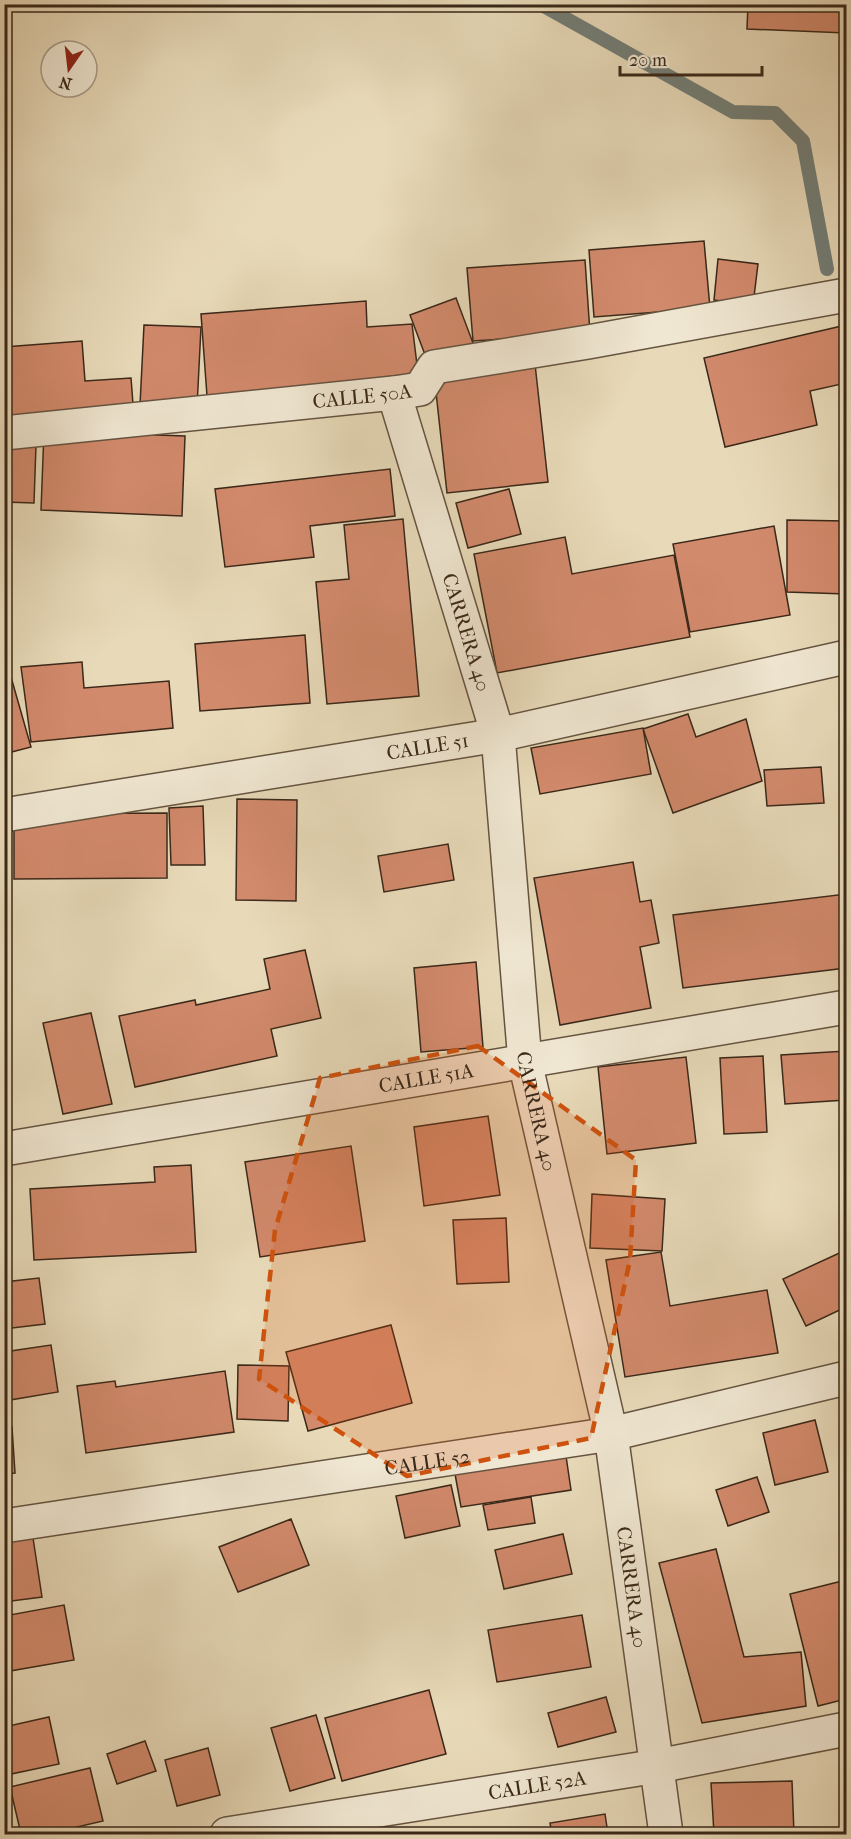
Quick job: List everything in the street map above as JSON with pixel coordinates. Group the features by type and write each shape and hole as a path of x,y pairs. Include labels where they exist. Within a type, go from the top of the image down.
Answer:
{"street":[{"name":"CALLE 50A","path":"4,433 394,393 420,388 434,367 846,296"},
{"name":"CARRERA 40","path":"394,393 498,735 525,1062 611,1434 666,1834"},
{"name":"CALLE 51","path":"4,815 498,735 846,657"},
{"name":"CALLE 51A","path":"4,1149 846,1007"},
{"name":"CALLE 52","path":"4,1526 611,1434 846,1378"},
{"name":"CALLE 52A","path":"227,1834 658,1766 846,1729"}],"highlighted area":[{"path":"478,1046 636,1160 630,1260 591,1438 407,1476 259,1379 275,1230 320,1078"}],"building":[{"path":"748,4 846,4 846,33 747,29"},
{"path":"704,241 710,308 594,317 589,250"},
{"path":"718,259 758,264 753,305 714,300"},
{"path":"585,260 590,333 473,341 467,268"},
{"path":"456,298 473,343 427,360 410,315"},
{"path":"366,301 367,327 412,324 419,381 207,396 201,314"},
{"path":"144,325 201,327 197,407 140,405"},
{"path":"846,325 846,383 810,391 817,425 725,447 704,358"},
{"path":"82,341 85,381 131,378 134,417 4,427 4,347"},
{"path":"535,364 548,482 447,493 434,374"},
{"path":"44,431 185,436 182,516 41,510"},
{"path":"4,444 36,445 34,503 4,502"},
{"path":"390,469 395,516 310,526 314,557 225,567 215,489"},
{"path":"509,489 521,534 468,548 456,503"},
{"path":"403,519 419,696 327,704 316,582 349,579 344,525"},
{"path":"787,520 846,521 846,594 787,592"},
{"path":"774,526 790,615 690,632 673,544"},
{"path":"565,537 572,574 674,555 690,637 497,673 474,554"},
{"path":"305,635 310,703 200,711 195,644"},
{"path":"82,662 84,688 169,681 173,728 31,742 21,667"},
{"path":"7,663 31,747 4,754 4,664"},
{"path":"688,714 696,737 746,719 762,781 673,813 643,729"},
{"path":"643,728 651,774 540,794 531,748"},
{"path":"821,767 824,803 767,806 764,770"},
{"path":"237,799 297,800 296,901 236,900"},
{"path":"203,806 205,865 171,865 169,808"},
{"path":"167,813 167,878 14,879 14,814"},
{"path":"448,844 454,880 384,892 378,856"},
{"path":"633,862 640,902 651,900 659,943 640,947 651,1008 560,1025 534,878"},
{"path":"846,894 846,968 683,988 673,915"},
{"path":"305,950 321,1018 271,1029 277,1056 135,1087 119,1016 195,1000 196,1005 270,989 264,959"},
{"path":"476,962 483,1047 421,1052 414,968"},
{"path":"91,1013 112,1104 63,1114 43,1023"},
{"path":"846,1051 846,1100 785,1104 781,1055"},
{"path":"763,1056 767,1132 724,1134 720,1058"},
{"path":"686,1057 696,1143 607,1154 598,1067"},
{"path":"4,1081 10,1132 4,1132"},
{"path":"488,1116 500,1195 424,1206 414,1127"},
{"path":"351,1146 365,1241 260,1257 245,1162"},
{"path":"191,1165 196,1252 34,1260 30,1189 155,1182 154,1167"},
{"path":"592,1194 665,1199 662,1251 590,1248"},
{"path":"506,1218 509,1282 457,1284 453,1220"},
{"path":"846,1250 846,1307 806,1326 783,1279"},
{"path":"661,1252 670,1306 767,1290 778,1353 625,1377 606,1260"},
{"path":"39,1278 45,1324 4,1329 4,1282"},
{"path":"391,1325 412,1403 308,1431 286,1352"},
{"path":"51,1345 58,1392 4,1401 4,1352"},
{"path":"238,1365 289,1366 288,1421 237,1419"},
{"path":"225,1371 234,1432 86,1453 77,1386 115,1381 116,1387"},
{"path":"815,1420 828,1472 775,1485 763,1433"},
{"path":"12,1427 15,1473 4,1474 4,1428"},
{"path":"566,1456 571,1490 461,1507 455,1474"},
{"path":"757,1477 769,1512 728,1526 716,1490"},
{"path":"451,1485 460,1526 405,1538 396,1496"},
{"path":"531,1497 535,1523 488,1530 483,1505"},
{"path":"291,1519 309,1565 238,1592 219,1547"},
{"path":"563,1534 572,1574 504,1589 495,1550"},
{"path":"33,1538 42,1597 4,1602 4,1542"},
{"path":"716,1549 744,1657 801,1652 806,1706 702,1723 659,1563"},
{"path":"846,1580 846,1699 818,1706 790,1594"},
{"path":"64,1605 74,1660 4,1672 4,1616"},
{"path":"582,1615 591,1667 497,1682 488,1630"},
{"path":"429,1690 446,1754 342,1781 325,1718"},
{"path":"606,1697 616,1732 558,1747 548,1713"},
{"path":"316,1715 335,1778 290,1791 271,1728"},
{"path":"49,1717 59,1764 11,1774 4,1746 4,1727"},
{"path":"145,1741 156,1771 117,1784 107,1754"},
{"path":"208,1748 220,1795 177,1806 165,1760"},
{"path":"90,1768 103,1821 47,1834 21,1834 10,1787"},
{"path":"792,1781 794,1834 714,1834 711,1783"},
{"path":"605,1814 608,1834 552,1834 550,1823"}],"waterway":[{"path":"540,4 733,112 775,113 803,141 827,269"}]}
